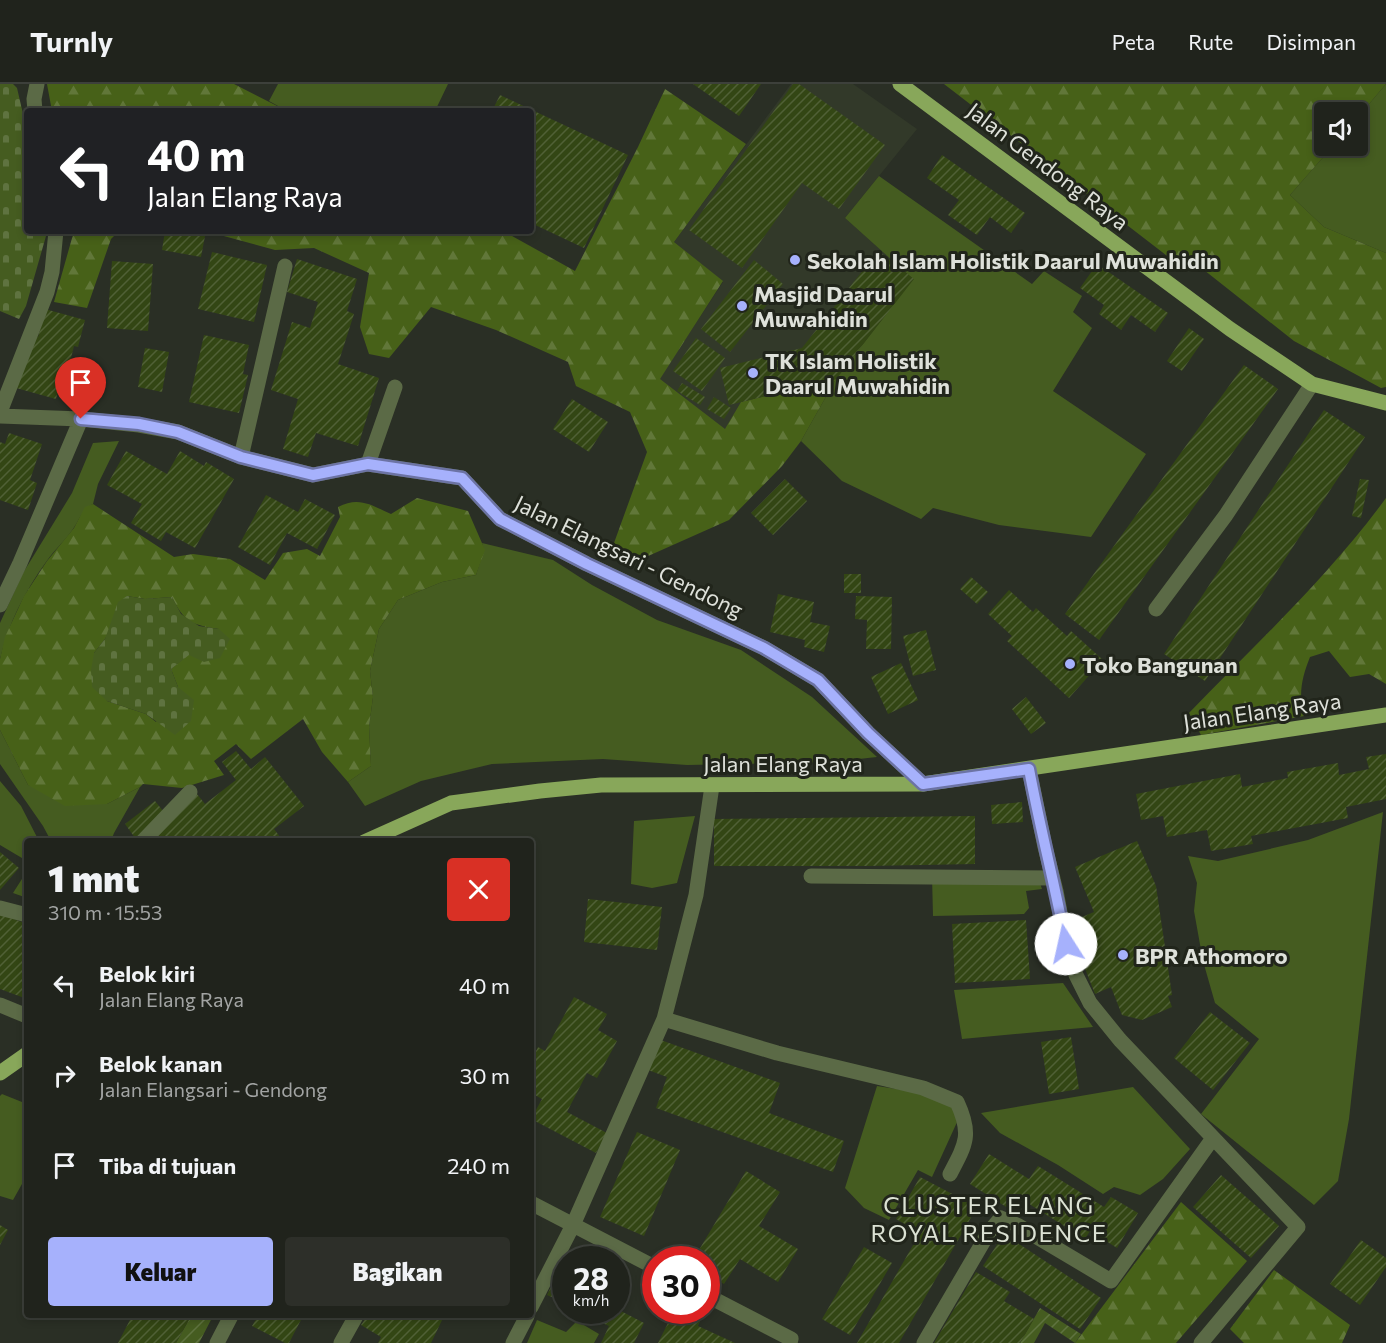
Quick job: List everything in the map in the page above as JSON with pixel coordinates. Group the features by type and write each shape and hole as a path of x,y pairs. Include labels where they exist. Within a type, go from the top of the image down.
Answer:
{"main road":[{"name":"Jalan Gendong Raya","path":"900,84 1230,329 1312,384 1386,403"},
{"name":"Jalan Elang Raya","path":"373,838 451,803 601,785 923,784 1386,716"},
{"path":"0,1073 24,1056"}],"street":[{"path":"35,108 37,84"},
{"path":"0,414 47,292 52,272 56,234"},
{"path":"241,457 285,266"},
{"path":"1156,609 1226,515 1312,384"},
{"path":"368,464 395,387"},
{"name":"Jalan Elangsari - Gendong","path":"0,414 139,424 178,432 241,457 313,475 368,464 462,478 500,519 587,564 764,648 818,680 868,733 923,784"},
{"path":"0,605 81,419"},
{"path":"1029,769 1066,944 1076,975 1090,1003 1120,1040 1298,1227 1205,1342"},
{"path":"534,1301 573,1225 664,1019 696,895 712,786"},
{"path":"146,838 190,792"},
{"path":"811,876 1053,878"},
{"path":"0,908 24,914"},
{"path":"0,1005 24,1015"},
{"path":"664,1019 777,1053 923,1088 957,1102 966,1122 963,1150 950,1174"},
{"path":"924,1343 989,1232 1001,1218 1017,1225 1111,1281 1213,1138"},
{"path":"534,1205 642,1261"},
{"path":"720,1303 793,1342"},
{"path":"217,1343 230,1318"},
{"path":"341,1343 355,1318"},
{"path":"513,1343 526,1318"}],"shaded area":[{"name":"Sekolah Islam Holistik Daarul Muwahidin","path":"791,84 853,84 917,129 845,218 914,279 836,379 725,430 659,379 723,282 674,242"}],"green space":[{"path":"0,84 13,84 17,88 24,118 24,234 46,234 46,236 26,306 19,319 0,311"},
{"path":"47,84 234,84 281,108 51,108"},
{"path":"278,84 448,84 436,108 282,108 269,101"},
{"path":"944,84 1386,84 1368,105 1368,102 1314,102 1314,156 1324,156 1290,195 1324,227 1386,253 1386,387 1381,388 1294,341 1204,270 1175,262"},
{"path":"1386,84 1386,253 1324,227 1290,195 1324,156 1368,156 1368,105"},
{"path":"665,89 746,144 674,242 723,281 660,379 725,429 741,402 836,379 801,441 782,466 729,520 628,565 610,554 647,452 630,412 576,386 568,362 496,330 431,307 389,358 369,354 360,327 369,273 314,248 275,250 220,235 508,234 575,271"},
{"path":"879,176 1032,284 1044,271 1082,296 1073,312 1092,328 1053,391 1146,454 1091,537 999,525 933,508 921,519 842,481 801,441 836,379 913,279 845,218"},
{"path":"73,234 116,234 111,239 87,308 54,302"},
{"path":"119,441 98,484 93,504 84,511 70,533 38,573 24,596 0,659 0,623 23,573 72,493 93,443"},
{"path":"417,498 468,511 485,550 476,575 442,582 398,600 379,629 370,671 373,697 369,727 371,766 348,782 322,752 303,719 251,759 236,744 214,761 224,775 182,788 143,784 107,804 65,806 28,785 0,730 0,659 5,637 24,596 47,561 74,528 85,507 93,504 174,557 193,554 230,559 265,580 283,553 307,549 320,556 340,517 338,507 359,502 391,514","holes":["127,596 145,599 172,597 190,621 219,629 171,669 178,687 156,722 146,714 107,701 94,653 105,639"]},
{"path":"1386,498 1386,684 1369,674 1350,677 1329,651 1310,657 1302,686 1301,700 1304,716 1201,735 1189,713 1317,582"},
{"path":"482,543 553,560 592,585 657,620 741,650 812,697 877,757 831,762 687,765 603,759 492,764 421,781 365,806 348,782 371,766 369,727 373,697 370,671 379,629 398,600 442,582 476,575 484,550"},
{"path":"127,596 145,599 172,597 181,614 199,626 219,629 230,639 220,658 204,662 189,655 171,669 178,687 194,700 191,721 175,735 146,714 107,701 92,687 91,670 94,653 105,639 118,602"},
{"path":"0,730 28,785 107,804 140,787 112,838 49,838 0,764"},
{"path":"0,781 21,806 37,838 24,838 24,859 0,845"},
{"path":"1383,812 1349,1119 1338,1181 1314,1205 1201,1114 1259,1039 1215,1003 1203,961 1194,911 1197,883 1188,856 1218,861 1308,840"},
{"path":"695,816 677,883 652,888 631,884 634,821"},
{"path":"24,876 24,897 13,893"},
{"path":"932,876 1038,877 1042,889 1026,891 1029,908 1024,914 933,916"},
{"path":"1063,983 1093,1027 962,1039 954,990"},
{"path":"877,1086 936,1095 951,1103 958,1120 932,1177 918,1170 889,1220 864,1208 845,1188"},
{"path":"1133,1087 1190,1149 1163,1179 1140,1195 1114,1187 1103,1194 1058,1165 1000,1133 981,1113"},
{"path":"2,1094 24,1103 24,1180 13,1200 0,1196 0,1096"},
{"path":"1181,1202 1247,1261 1176,1343 1075,1343"},
{"path":"1274,1270 1350,1325 1342,1343 1244,1343 1230,1329"},
{"path":"1040,1308 1081,1334 1075,1343 1045,1323 1034,1343 1020,1343"},
{"path":"190,1318 212,1318 199,1343 176,1343"},
{"path":"537,1320 566,1332 574,1324 582,1324 599,1334 594,1343 527,1343"}],"building":[{"path":"693,84 761,84 739,116"},
{"path":"793,84 799,84 885,145 839,209 802,183 742,268 689,230"},
{"path":"500,95 528,108 494,108"},
{"path":"534,111 628,155 584,248 534,224"},
{"path":"942,155 1025,213 1011,233 990,217 977,235 948,215 959,200 927,178"},
{"path":"165,234 205,234 201,257 162,250"},
{"path":"878,251 914,279 836,379 729,405 720,368 802,348"},
{"path":"212,252 267,265 254,322 198,309"},
{"path":"297,259 357,279 347,311 354,314 338,364 379,378 358,446 316,433 308,457 283,449 298,399 271,390 292,322 310,328 318,302 287,292"},
{"name":"Masjid Daarul Muwahidin","path":"754,260 783,284 730,352 701,329"},
{"path":"112,261 153,264 148,331 107,328"},
{"path":"1097,264 1168,313 1155,332 1131,315 1121,330 1099,314 1104,305 1080,288"},
{"path":"45,309 85,320 78,347 74,346 68,370 64,369 56,399 16,388 34,335 38,337"},
{"path":"1189,328 1204,339 1182,371 1167,361"},
{"path":"204,335 249,345 243,374 248,375 239,413 189,402"},
{"path":"696,338 725,358 702,391 673,371"},
{"path":"145,348 169,352 162,392 138,387"},
{"path":"1244,365 1278,389 1099,640 1065,614"},
{"path":"682,383 705,397 700,405 677,391"},
{"path":"714,397 731,408 724,419 707,409"},
{"path":"572,399 608,422 589,452 553,429"},
{"path":"1324,410 1365,437 1205,681 1164,654"},
{"path":"9,433 42,444 30,480 37,483 28,510 0,500 0,442 5,444"},
{"path":"126,451 167,474 180,451 204,466 206,462 234,479 195,548 166,532 161,541 131,523 142,504 107,485"},
{"path":"785,479 807,501 773,535 751,513"},
{"path":"1360,479 1369,480 1361,518 1352,516"},
{"path":"266,495 298,512 305,499 335,515 317,549 287,533 270,565 238,547"},
{"path":"844,574 861,574 861,593 844,593"},
{"path":"971,577 988,592 977,604 960,589"},
{"path":"1009,590 1033,612 1036,608 1067,636 1071,631 1103,660 1069,698 1007,641 1012,636 988,614"},
{"path":"778,594 814,602 810,622 830,626 824,652 804,647 805,640 770,632"},
{"path":"856,596 892,597 891,649 866,649 867,620 855,619"},
{"path":"926,630 936,670 913,676 903,636"},
{"path":"901,663 918,700 888,714 871,677"},
{"path":"1026,697 1046,723 1031,734 1012,709"},
{"path":"236,751 251,769 265,757 304,806 274,829 281,838 135,838 125,824 155,801 168,817 197,794 205,804 236,780 222,762"},
{"path":"1386,754 1386,799 1346,807 1348,818 1251,836 1253,844 1211,851 1207,830 1167,837 1163,816 1141,820 1136,794 1240,774 1242,787 1288,778 1287,772 1338,763 1339,775 1369,769 1366,757"},
{"path":"1022,802 1023,822 992,824 991,805"},
{"path":"975,816 975,864 714,866 714,819"},
{"name":"BPR Athomoro","path":"1137,841 1156,886 1172,995 1168,996 1172,1007 1142,1020 1122,1015 1111,987 1095,994 1067,923 1094,912 1075,867"},
{"path":"0,852 19,868 0,890"},
{"path":"588,899 662,907 657,950 584,942"},
{"path":"0,914 24,923 24,998 0,989"},
{"path":"1026,920 1030,979 955,983 952,924"},
{"path":"574,997 607,1014 598,1030 617,1041 597,1078 587,1073 567,1112 607,1133 596,1153 534,1121 534,1114 542,1099 534,1095 534,1055 538,1047 545,1051"},
{"path":"1210,1012 1250,1043 1213,1090 1174,1058"},
{"path":"1071,1037 1079,1089 1049,1094 1041,1042"},
{"path":"658,1039 780,1083 769,1113 844,1141 833,1172 656,1108 667,1077 648,1070"},
{"path":"637,1132 680,1150 644,1236 600,1217"},
{"path":"989,1154 1029,1179 1038,1166 1104,1207 1111,1197 1138,1213 1117,1248 1090,1231 1085,1239 1018,1197 1011,1210 970,1184"},
{"path":"746,1171 780,1192 759,1226 798,1249 778,1282 740,1259 724,1284 720,1282 720,1246 701,1246"},
{"path":"1221,1175 1279,1226 1251,1258 1193,1207"},
{"path":"920,1177 977,1207 899,1343 857,1343 920,1233 896,1219"},
{"path":"0,1225 8,1230 0,1245"},
{"path":"1004,1234 1101,1298 1080,1329 983,1266"},
{"path":"1361,1240 1386,1258 1386,1267 1360,1305 1330,1284"},
{"path":"864,1247 892,1263 850,1335 822,1319"},
{"path":"976,1272 1010,1292 1004,1301 1034,1319 1020,1343 934,1343"},
{"path":"552,1285 552,1297 547,1295"},
{"path":"630,1316 644,1324 634,1343 601,1343 609,1326 605,1324 630,1324"},
{"path":"131,1318 190,1318 176,1343 118,1343"},
{"path":"257,1318 302,1318 289,1343 252,1326"},
{"path":"366,1318 443,1318 431,1343 378,1343 381,1337 361,1325"},
{"path":"668,1324 699,1324 698,1326 735,1343 658,1343"}],"place":[{"name":"Sekolah Islam Holistik Daarul Muwahidin","path":"795,260"},
{"name":"Masjid Daarul Muwahidin","path":"742,306"},
{"name":"TK Islam Holistik Daarul Muwahidin","path":"753,373"},
{"name":"Toko Bangunan","path":"1070,664"},
{"name":"BPR Athomoro","path":"1123,955"}],"district":[{"name":"CLUSTER ELANG ROYAL RESIDENCE","path":"989,1218"}],"route":[{"path":"81,419 139,424 178,432 241,457 313,475 368,464 462,478 500,519 587,564 764,648 818,680 868,733 923,784 1029,769 1066,944"}]}
